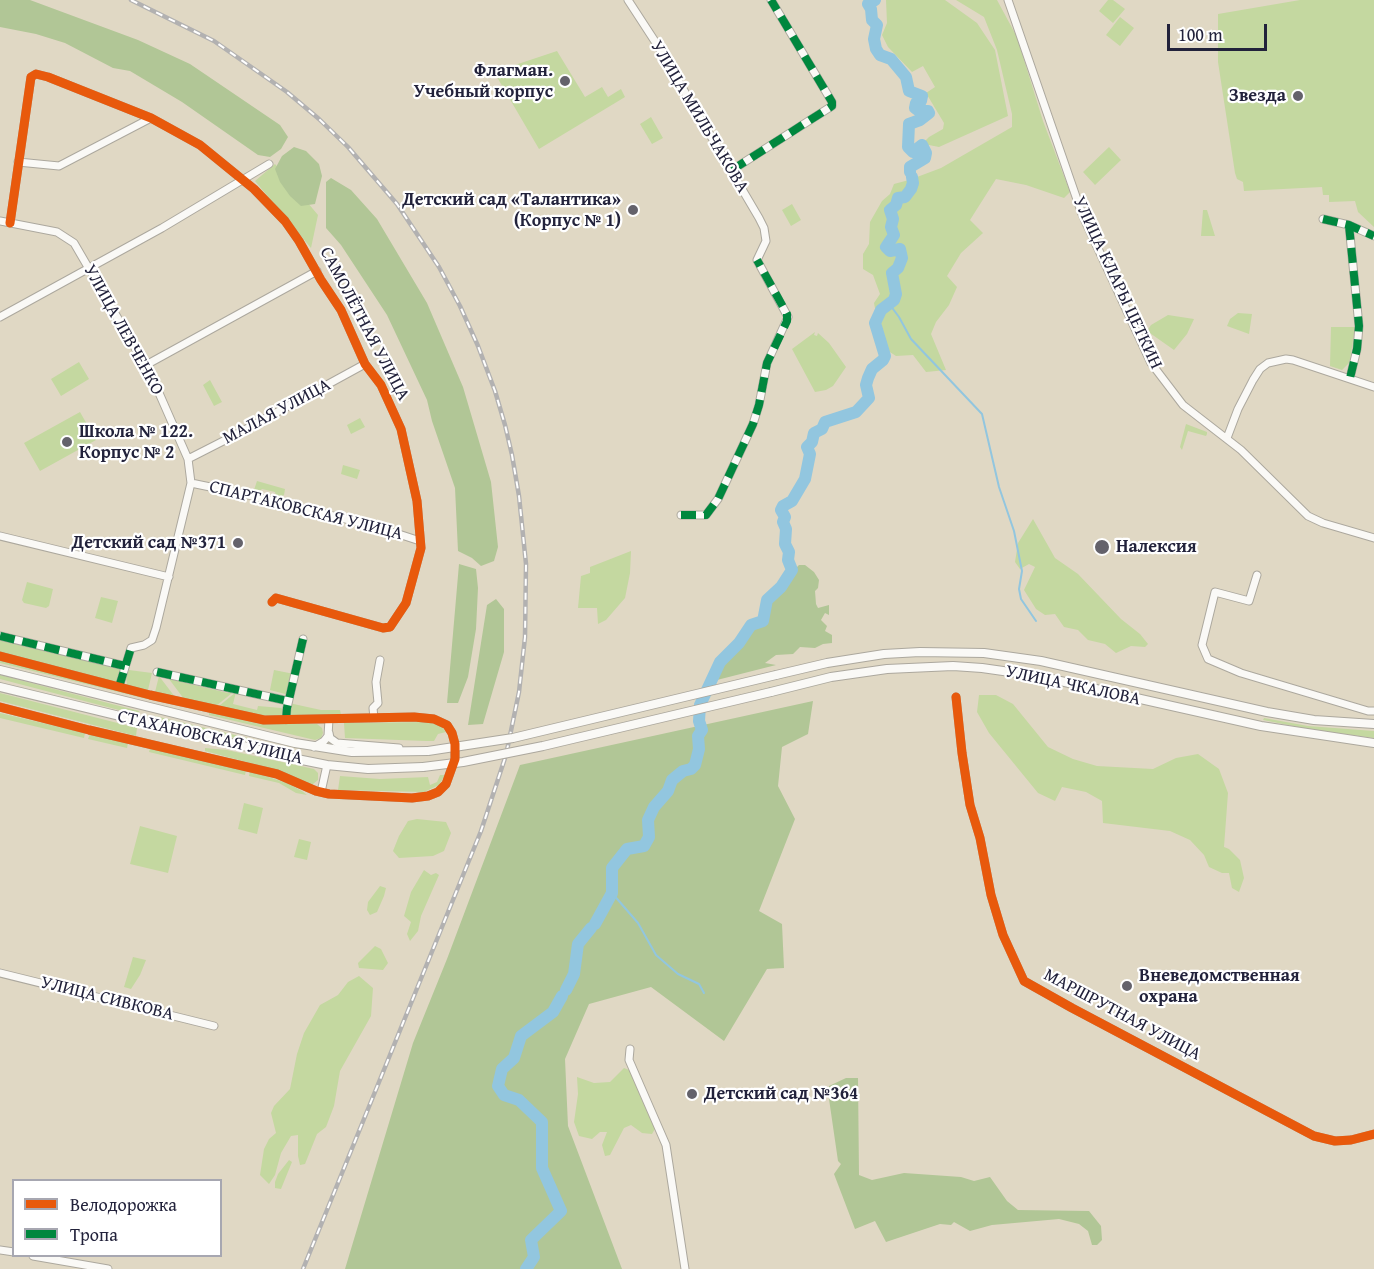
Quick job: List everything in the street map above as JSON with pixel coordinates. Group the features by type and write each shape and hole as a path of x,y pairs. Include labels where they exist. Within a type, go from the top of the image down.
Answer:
{"main road":[{"name":"УЛИЦА ЧКАЛОВА","path":"428,752 513,738 827,663 884,654 920,652 984,653 1041,661 1267,712 1314,720 1374,724"},
{"name":"УЛИЦА ЧКАЛОВА","path":"423,767 463,762 543,746 831,677 887,669 931,666 982,668 1038,676 1262,726 1374,743"},
{"name":"СТАХАНОВСКАЯ УЛИЦА","path":"0,670 314,747 352,752 428,752"},
{"name":"СТАХАНОВСКАЯ УЛИЦА","path":"0,687 327,765 384,770 423,767"}],"street":[{"name":"УЛИЦА МИЛЬЧАКОВА","path":"628,0 759,218 766,236 765,247 757,260 787,314 787,321 767,363 753,424 718,499 705,515 681,515"},
{"path":"732,170 832,106 832,102 771,0"},
{"name":"УЛИЦА КЛАРЫ ЦЕТКИН","path":"1008,0 1074,192 1151,363 1183,405 1227,438 1308,516 1323,524 1374,538"},
{"name":"САМОЛЁТНАЯ УЛИЦА","path":"18,162 33,75 48,77 151,118 200,145 254,189 285,221 341,310 365,364 381,385 405,443 417,501 422,549 418,566 406,603 390,627 383,628 276,598 272,602"},
{"path":"10,223 18,162 59,165 151,118"},
{"path":"0,317 162,228 269,164"},
{"path":"1323,219 1350,225 1374,236"},
{"name":"УЛИЦА ЛЕВЧЕНКО","path":"0,221 57,232 74,243 146,365 188,459 191,483 152,640 144,645 131,648 119,687"},
{"path":"1350,225 1359,326 1357,349 1350,378"},
{"path":"146,365 316,271"},
{"path":"1227,438 1238,409 1260,369 1268,363 1286,359 1374,387"},
{"name":"МАЛАЯ УЛИЦА","path":"188,459 365,364"},
{"name":"СПАРТАКОВСКАЯ УЛИЦА","path":"191,483 374,526 420,541"},
{"path":"0,536 169,576"},
{"path":"1257,575 1249,600 1215,592 1202,645 1208,659 1241,673 1371,711 1358,724"},
{"path":"0,636 125,666"},
{"path":"286,720 288,701 303,639"},
{"path":"0,656 243,717 264,720 374,718 438,720 447,725 454,737 455,752 452,770 446,784 433,795 420,797 321,792 278,774 89,730 0,706"},
{"path":"374,718 373,708 378,703 376,682 380,660"},
{"path":"157,672 288,701"},
{"name":"МАРШРУТНАЯ УЛИЦА","path":"956,697 970,806 980,838 991,895 1003,935 1024,981 1314,1136 1335,1141 1352,1140 1374,1134"},
{"path":"329,719 329,733 332,740 340,743 428,752"},
{"path":"314,747 326,740 329,733"},
{"path":"321,792 327,765"},
{"name":"УЛИЦА СИВКОВА","path":"0,973 214,1026"},
{"path":"630,1049 629,1060 666,1145 685,1269"},
{"path":"39,1257 108,1269"}],"green space":[{"path":"0,0 30,0 138,40 190,64 280,125 288,137 281,149 270,157 258,155 182,102 130,71 113,68 65,43 36,34 0,27"},
{"path":"886,0 945,0 977,23 995,50 1008,116 939,147 929,145 926,147 922,144 943,129 944,123 926,93 935,87 923,66 912,72 888,47 882,35 887,23"},
{"path":"956,0 997,0 1017,37 1043,121 1070,192 1064,198 1026,185 996,179 970,220 983,233 961,253 947,276 957,287 931,334 946,370 926,372 913,355 896,356 876,343 878,324 874,303 880,294 873,275 863,269 863,254 869,244 870,222 882,201 890,194 894,184 941,168 1012,127 1012,114 997,50 984,17"},
{"path":"1108,0 1113,0 1125,9 1113,23 1099,11"},
{"name":"Звезда","path":"1300,0 1374,0 1374,227 1358,212 1355,201 1329,202 1329,195 1323,195 1322,187 1244,191 1243,182 1237,179 1235,173 1218,62 1218,14"},
{"path":"1120,17 1134,28 1120,46 1106,35"},
{"path":"557,51 585,97 602,87 608,97 621,89 625,97 539,149 494,72"},
{"path":"651,117 663,138 652,144 640,124"},
{"path":"294,147 306,151 319,164 322,176 315,204 301,206 280,182 275,169 282,156"},
{"path":"1109,147 1121,160 1095,185 1083,172"},
{"path":"275,164 318,215 311,248 255,181"},
{"path":"331,178 351,190 377,219 427,303 463,387 491,482 498,547 494,561 481,566 458,551 455,488 427,400 387,315 341,245 326,228 326,182"},
{"path":"792,204 801,220 791,226 782,210"},
{"path":"1203,210 1207,210 1215,236 1201,236"},
{"path":"1238,313 1252,314 1249,334 1227,326 1230,319"},
{"path":"1168,315 1194,319 1187,334 1174,350 1147,331 1151,325"},
{"path":"1331,327 1355,327 1349,363 1342,370 1330,366"},
{"path":"815,332 814,335 817,336 818,333 829,343 846,367 833,386 815,392 792,349"},
{"path":"79,362 89,379 61,396 51,379"},
{"path":"210,380 222,402 214,406 203,385"},
{"path":"80,412 96,440 40,471 24,443"},
{"path":"360,418 365,427 351,434 347,425"},
{"path":"1186,424 1207,432 1207,434 1206,436 1188,431 1182,450 1180,447"},
{"path":"343,465 360,470 357,479 341,474"},
{"path":"257,481 285,489 284,495 277,498 275,492 262,489 257,494 253,493"},
{"path":"1033,519 1055,558 1078,574 1121,619 1140,634 1148,644 1145,647 1131,646 1116,653 1105,644 1088,640 1078,630 1064,627 1055,614 1045,615 1036,609 1024,590 1035,567 1029,564 1020,569 1015,562 1018,543"},
{"path":"631,551 625,598 606,620 598,624 597,608 578,608 581,576 590,573 590,567"},
{"path":"459,564 476,569 478,588 476,629 468,677 458,703 447,703"},
{"path":"799,565 805,565 814,572 819,580 815,591 816,604 818,608 829,605 829,615 825,613 821,620 827,626 825,631 832,635 832,643 815,648 800,647 793,654 776,655 765,663 776,665 713,681 721,662 741,643 752,627 764,623 769,599 783,588"},
{"path":"27,582 53,589 49,606 46,608 24,603 22,600"},
{"path":"101,597 118,601 112,623 95,618"},
{"path":"496,599 504,609 504,652 483,724 468,725 487,605"},
{"path":"0,638 122,669 119,681 116,683 0,652"},
{"path":"0,659 147,695 147,699 0,663"},
{"path":"129,670 152,673 148,690 127,685 126,677"},
{"path":"274,670 294,674 289,695 270,690"},
{"path":"0,675 139,711 138,715 0,679"},
{"path":"166,675 187,678 186,683 228,693 230,687 237,689 216,706 184,699"},
{"path":"159,676 175,697 155,692"},
{"path":"236,692 233,704 257,710 258,706 281,708 284,710 283,717 251,714 219,706"},
{"path":"0,693 137,728 136,736 0,701"},
{"path":"979,695 996,695 1013,704 1048,747 1073,759 1097,766 1153,769 1176,758 1198,754 1219,769 1228,793 1224,847 1240,860 1244,878 1239,892 1232,888 1229,873 1222,873 1209,867 1204,855 1190,840 1170,831 1103,823 1102,801 1086,792 1062,787 1055,801 1038,793 989,733 977,712"},
{"path":"813,701 808,734 782,747 778,786 795,819 759,911 782,924 784,968 767,969 724,1041 651,987 589,1004 565,1059 568,1126 622,1269 345,1269 413,1043 520,765"},
{"path":"289,703 321,710 340,710 341,715 289,716"},
{"path":"209,712 260,724 317,724 322,728 323,733 321,738 315,740 209,715"},
{"path":"0,713 85,733 84,738 0,718"},
{"path":"155,716 294,749 293,752 155,719"},
{"path":"1264,718 1308,726 1374,731 1374,738 1308,729 1263,720"},
{"path":"429,722 441,726 446,732 438,734 434,741 345,738 344,723"},
{"path":"90,734 128,743 127,748 88,739"},
{"path":"150,748 246,770 245,775 149,752"},
{"path":"205,748 227,750 314,769 318,773 318,780 313,784 308,784 276,770 205,751"},
{"path":"250,771 287,783 307,795 296,793 279,783 249,776"},
{"path":"440,775 445,775 439,785 424,792 338,790 340,776 380,779 428,777 430,785 437,782"},
{"path":"244,803 263,808 257,834 238,829"},
{"path":"417,819 446,822 451,833 444,851 433,856 399,858 393,851 399,836 408,821"},
{"path":"140,826 177,836 168,873 130,864"},
{"path":"299,839 311,842 307,860 294,857"},
{"path":"424,870 431,875 436,873 439,875 421,916 418,931 410,941 407,934 411,922 404,916 411,892"},
{"path":"380,886 386,888 384,896 377,912 370,915 367,910 368,902"},
{"path":"375,946 381,949 388,963 383,970 359,968 358,963"},
{"path":"133,957 146,960 131,989 124,987"},
{"path":"359,976 373,988 371,1016 340,1071 334,1106 326,1127 317,1134 305,1164 300,1165 298,1135 291,1136 281,1153 275,1175 269,1184 260,1175 264,1149 269,1139 276,1133 271,1113 274,1106 290,1089 304,1033 320,1005 338,995 348,982"},
{"path":"624,1068 629,1070 636,1081 640,1096 656,1127 652,1134 642,1133 631,1125 624,1128 610,1155 605,1156 602,1145 607,1132 600,1132 592,1139 579,1136 574,1122 578,1094 577,1077 594,1083 610,1082"},
{"path":"846,1078 858,1078 859,1175 872,1180 904,1173 961,1177 974,1181 990,1177 1007,1201 1018,1210 1089,1211 1101,1226 1102,1240 1097,1245 1092,1245 1088,1231 1079,1224 1059,1219 992,1225 970,1231 954,1222 951,1225 940,1224 886,1242 875,1221 855,1229 834,1174 841,1164 838,1161 829,1099 829,1086"},
{"path":"289,1160 292,1162 281,1189 275,1188 278,1174"}],"waterway":[{"path":"875,0 868,4 872,20 877,25 874,39 876,49 880,55 891,59 906,77 909,91 922,96 915,108 929,113 909,124 908,147 913,152 922,145 926,153 925,158 910,167 910,172"},
{"path":"595,924 612,893 612,868 627,849 644,846 649,837 648,820 654,807 668,791 672,780 695,765 699,749 698,736 702,730 699,721 700,705 720,662 739,643 751,625 763,621 767,600 781,587 792,570 785,544 786,529 783,522 785,517 781,510 783,506 792,501 805,479 810,454 807,447 812,442 814,433 822,429 825,422 856,412 869,398 866,385 868,378 872,369 885,356 875,323 881,310 894,300 896,294 892,273 898,268 902,258 900,249 890,251 886,247 894,235 890,210 896,205 898,198 905,197 911,189 912,177"},
{"path":"890,305 911,339 982,414 999,487 1014,531 1022,571 1019,589 1021,599 1036,621"},
{"path":"612,893 638,923 656,955 678,974 699,984 704,993"},
{"path":"566,990 574,974 578,944 591,928"},
{"path":"526,1269 534,1257 531,1240 561,1211 542,1168 542,1122 519,1100 504,1095 498,1086 502,1069 514,1058 521,1036 553,1012 562,996"}],"railway":[{"path":"131,0 214,41 287,92 348,147 397,204 439,267 478,346 505,425 519,496 526,564 525,637 519,692 506,755 481,831 303,1269"}],"marked path":[{"path":"732,170 832,106 832,102 771,0"},
{"path":"1323,219 1349,225 1374,236"},
{"path":"1349,225 1359,326 1357,349 1350,378"},
{"path":"681,515 706,515 718,499 753,424 767,363 787,321 787,314 757,260"},
{"path":"0,636 125,666"},
{"path":"286,720 303,639"},
{"path":"119,687 131,648"},
{"path":"157,672 288,701"}],"cycle path":[{"path":"10,223 31,77 36,74 151,118 200,145 254,189 285,221 299,241 341,310 365,364 381,385 401,429 417,501 421,548 406,603 390,627 383,628 276,598 272,602"},
{"path":"0,656 150,695 264,720 414,717 434,719 447,725 452,733 455,759 446,784 438,792 428,796 412,798 329,794 316,791 277,774 0,707"},
{"path":"956,697 970,805 980,838 991,895 1003,935 1024,981 1314,1136 1335,1141 1351,1140 1374,1134"}],"place":[{"name":"Флагман. Учебный корпус","path":"565,81"},
{"name":"Звезда","path":"1298,96"},
{"name":"Детский сад «Талантика» (Корпус № 1)","path":"633,210"},
{"name":"Школа № 122. Корпус № 2","path":"67,442"},
{"name":"Детский сад №371","path":"238,543"},
{"name":"Налексия","path":"1102,547"},
{"name":"Вневедомственная охрана","path":"1127,986"},
{"name":"Детский сад №364","path":"692,1094"}]}
